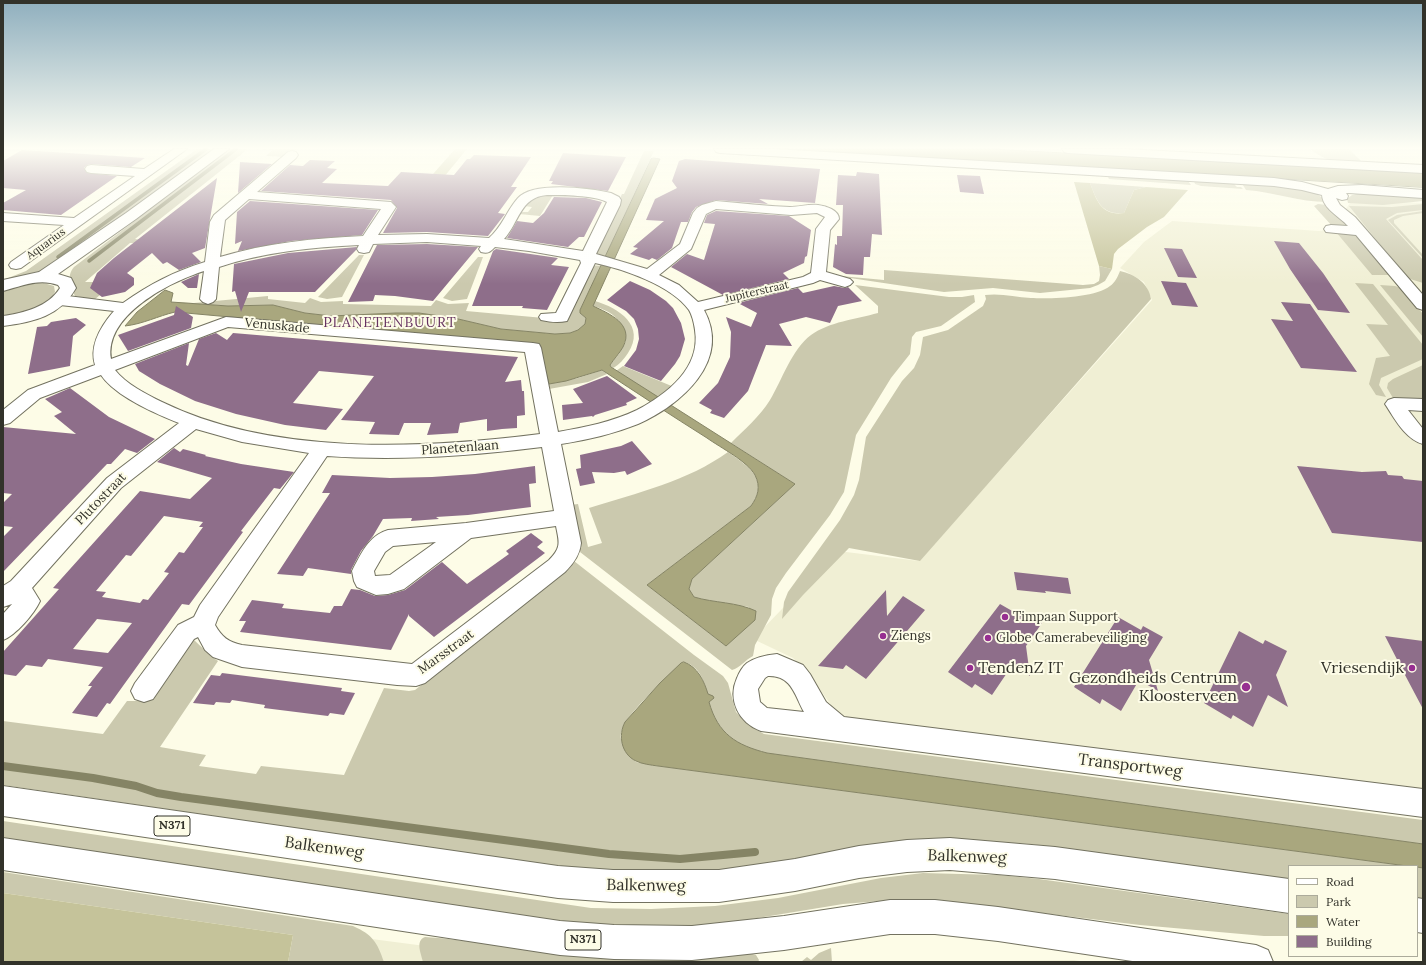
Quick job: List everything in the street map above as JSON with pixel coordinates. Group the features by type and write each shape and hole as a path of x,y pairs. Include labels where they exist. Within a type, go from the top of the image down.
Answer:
{"main road":[{"path":"50,277 161,194"},
{"path":"3,286 22,280 50,277 65,282 68,288 60,300 46,309 32,315 3,321"},
{"name":"Balkenweg","path":"3,801 578,884 651,887 719,886 795,875 859,862 907,856 950,854 1055,863 1288,896"},
{"name":"N371","path":"3,854 560,938 614,942 692,943 784,933 890,917 934,917 998,924 1256,962"}],"street":[{"name":"Aquarius","path":"16,265 117,194"},
{"path":"486,248 500,235 523,200 531,194"},
{"path":"547,317 561,318 588,263 592,258 613,205 614,200 606,196 582,194"},
{"path":"1339,194 1348,210 1349,218 1423,305"},
{"path":"208,299 217,222 219,218 246,195 386,205 389,207 365,246"},
{"path":"649,275 669,261 686,246 700,213 703,209 716,205 791,211 818,209 830,213 832,219 823,229 818,275 845,282"},
{"name":"Aquarius","path":"3,217 76,222"},
{"path":"1331,229 1359,231"},
{"name":"Planetenlaan","path":"428,238 486,248 541,248 619,265 663,281 695,307 704,332 701,359 687,381 670,396 651,409 627,421 615,425 591,432 485,448 419,452 322,449 243,435 193,422 156,406 131,392 111,377 104,368 101,353 103,342 110,328 126,308 166,282 213,263 250,254 288,248 365,246 428,238"},
{"name":"Jupiterstraat","path":"695,307 808,280 818,275"},
{"path":"60,300 126,308"},
{"name":"Venuskade","path":"104,368 226,322 533,348 550,439"},
{"path":"3,419 34,394 104,368"},
{"path":"1423,406 1394,404 1414,432 1423,438"},
{"name":"Plutostraat","path":"3,630 30,601 11,592 114,483 193,422"},
{"name":"Marsstraat","path":"203,624 214,645 226,652 242,656 389,674 416,675 565,559 570,549 550,439"},
{"path":"144,690 186,632 203,624 208,612 322,449"},
{"path":"466,531 565,517"},
{"name":"Transportweg","path":"837,728 1423,803"}],"shaded area":[{"path":"1078,194 1094,194 1098,202 1105,210 1124,213 1132,194 1184,194 1164,217 1147,227 1118,249 1114,254 1112,269 1099,266"},
{"path":"1353,199 1423,203 1423,790 839,716 808,673 793,658 753,639 838,551 919,561 1152,300 1144,282 1120,268 1144,242 1172,221 1319,231 1331,229"},
{"path":"3,893 293,935 288,962 3,962"},
{"path":"364,938 548,962 349,962"},
{"path":"1074,960 1086,962 930,962"}],"green space":[{"path":"134,194 154,194 43,272 3,280 26,271"},
{"path":"170,194 191,194 135,239 142,240 139,243 130,243 85,282 94,282 100,295 94,300 75,296 70,277 74,267"},
{"path":"622,194 634,194 605,257 596,256 596,248"},
{"path":"1094,194 1132,194 1124,213 1110,212 1101,206"},
{"path":"1273,194 1317,194 1327,202"},
{"path":"1383,194 1423,196 1423,201 1383,205 1348,203 1347,199 1352,195"},
{"path":"535,195 553,195 540,216 519,214 520,212 528,212 532,207 524,206"},
{"path":"1318,204 1328,205 1345,225 1332,226 1314,206"},
{"path":"1423,204 1423,210 1397,213 1386,219 1423,260 1423,283 1407,278 1349,206 1392,207"},
{"path":"1423,211 1423,213 1403,216 1394,220 1394,223 1423,255 1423,258 1388,220 1397,215"},
{"path":"1336,232 1351,234 1359,238 1389,275 1372,275"},
{"path":"359,255 364,255 342,297 327,299 318,297"},
{"path":"478,257 483,257 467,299 452,301 443,298"},
{"path":"592,265 601,266 580,310 580,313 586,318 585,324 578,330 570,333 555,334 501,329 454,318 419,313 331,316 305,313 273,305 228,306 170,302 194,303 268,296 268,299 305,303 310,298 321,302 343,301 343,304 431,306 436,300 448,304 469,303 466,311 544,318 544,320 563,322"},
{"path":"1099,266 1112,269 1105,281 1098,285 1090,288 1040,293 993,288 944,292 830,275 884,280 884,270 1083,285 1094,284 1099,281"},
{"path":"1120,271 1126,272 1140,280 1150,294 1151,299 920,561 849,548 782,619 784,602 788,592 840,520 854,495 859,480 866,437 902,381 914,368 920,355 923,337 948,330 983,306 986,299 985,295 1002,295 1025,298 1060,298 1084,295 1103,290 1112,285"},
{"path":"40,282 54,286 55,292 51,298 32,310 3,315 3,291 17,286"},
{"path":"1355,283 1373,284 1423,345 1423,359 1381,378 1379,385 1386,397 1376,395 1369,384 1376,358 1390,356 1366,324 1388,325"},
{"path":"855,285 949,297 974,295 975,302 941,326 916,332 912,337 910,354 891,378 856,435 844,492 830,515 776,588 772,599 771,615 755,645 753,656 738,668 732,670 580,552 578,549 570,505 578,504 588,547 602,543 589,508 679,479 713,462 728,452 750,469 758,481 756,497 751,506 647,585 726,646 749,607 707,601 694,597 689,589 692,579 795,484 731,443 762,412 793,356 804,341 811,335 826,327 843,321 878,313 878,306"},
{"path":"1380,285 1401,288 1423,314 1423,337"},
{"path":"595,301 621,313 632,327 634,334 633,343 628,353 619,364 613,368 610,365 619,354 626,341 622,327 616,318 607,311 593,306"},
{"path":"1423,365 1423,400 1393,398 1387,388 1388,383 1393,379"},
{"path":"623,366 674,387 666,394 663,393 657,398 616,371"},
{"path":"602,370 607,374 588,382 549,389 549,384 578,378"},
{"path":"574,561 723,676 728,683 736,712 752,727 764,734 1423,820 1423,844 766,753 741,745 725,733 710,707 700,674 691,665 684,662 646,698 627,720 622,730 622,742 636,762 1400,865 1288,865 1288,881 1030,844 945,839 776,865 678,875 622,876 3,785 3,721 103,734 127,701 145,701 189,640 194,640 218,661 160,747 206,755 199,766 256,774 261,766 344,775 384,688 409,691 415,690 571,566"},
{"path":"3,821 591,908 651,909 715,906 778,898 881,878 923,873 999,875 1039,879 1288,914 1288,936 1264,936 1140,925 935,900 892,900 843,904 715,925 641,928 566,922 3,840"},
{"path":"1418,867 1423,868 1423,900 1418,899"},
{"path":"3,872 353,926 370,936 379,949 384,962 288,962 293,935 3,893"},
{"path":"425,937 576,956 641,958 749,953 756,955 759,960 758,962 423,962 419,944"},
{"path":"831,948 832,962 801,962 807,957 811,960 819,953"}],"water":[{"path":"635,194 644,194 593,306 618,320 623,326 625,332 626,339 623,347 610,365 611,367 795,484 692,579 689,589 694,597 733,604 756,611 755,620 726,646 647,585 751,506 758,491 757,479 746,465 733,455 602,370 566,381 549,384 539,345 175,312 138,324 125,326 137,312 165,290 173,293 171,302 228,306 273,305 305,313 331,316 419,313 454,318 501,329 555,334 570,333 578,330 585,324 586,318 580,313 580,310"},
{"path":"684,662 689,664 697,671 705,684 708,694 713,696 714,698 709,702 713,713 723,730 737,742 756,750 767,753 1423,844 1423,868 1418,867 1418,865 1400,865 658,766 636,761 627,754 622,744 621,738 625,722 660,683 681,663"}],"building":[{"path":"19,194 91,194 61,215 3,210 3,203"},
{"path":"196,194 214,194 205,248 192,253 201,262 179,270 167,262 163,264 152,253 127,273 134,278 134,285 125,292 102,297 90,288 97,273"},
{"path":"305,194 512,194 498,213 505,214 488,236 427,232 383,233 397,208 391,200"},
{"path":"665,194 816,194 815,203 759,199 768,204 716,200 696,207 688,222 681,222 672,248 657,260 652,258 649,260 630,254 638,248 633,247 664,221 646,220 655,199"},
{"path":"837,194 880,194 882,235 872,234 870,257 864,257 863,275 846,274 833,267 837,236 842,236 843,205 836,205"},
{"path":"554,197 586,198 602,202 584,237 579,237 568,247 507,238 517,221 533,223 544,213"},
{"path":"250,201 378,210 362,235 291,241 238,251 242,241 235,244 237,212"},
{"path":"716,211 789,216 811,230 807,256 805,257 804,263 783,273 789,279 723,295 671,267 687,254 704,260 715,224 704,223 707,215"},
{"path":"1274,241 1299,243 1323,273 1350,313 1318,310 1290,269"},
{"path":"427,244 478,247 433,301 375,295 373,301 348,302 377,245"},
{"path":"357,247 356,250 315,292 249,292 241,312 235,291 232,292 234,264 288,253"},
{"path":"1164,248 1182,249 1197,278 1178,277"},
{"path":"496,249 558,258 551,265 569,267 547,310 522,308 523,306 472,306 493,251"},
{"path":"199,274 197,288 188,288 181,282"},
{"path":"630,281 650,290 666,301 673,308 681,323 685,339 680,356 661,381 624,366 636,350 639,339 638,329 634,319 626,311 607,300"},
{"path":"1161,281 1186,283 1198,307 1172,305"},
{"path":"834,286 845,288 848,287 862,301 838,306 830,323 806,317 779,324 792,346 766,345 748,391 724,418 710,413 712,410 699,403 718,383 730,357 731,332 726,317 751,327 757,313 738,303 798,288 803,293"},
{"path":"1281,302 1310,304 1357,372 1301,368 1271,319 1293,321"},
{"path":"176,306 193,317 191,328 128,351 118,335 174,315"},
{"path":"76,318 86,325 73,336 70,366 28,374 37,327 47,326 51,322"},
{"path":"216,333 227,340 233,333 518,357 505,382 521,380 522,391 524,391 525,415 517,416 517,428 487,431 487,419 460,423 458,433 427,435 431,423 404,423 399,435 369,434 375,422 341,420 374,376 319,371 293,403 343,409 326,430 285,425 236,414 195,401 160,384 139,371 135,364 189,343 186,365 188,366 199,339"},
{"path":"607,376 637,398 626,403 627,405 595,415 593,417 563,420 562,405 583,403 573,389"},
{"path":"70,388 109,417 155,439 137,453 125,449 111,464 107,464 3,572 3,537 13,527 3,526 3,503 12,494 3,493 3,427 76,434 54,416 62,412 45,399"},
{"path":"632,441 652,464 627,475 625,471 614,473 592,472 595,483 580,486 576,469 581,468 580,455 621,446"},
{"path":"174,448 180,452 183,449 206,455 205,456 241,464 294,472 280,489 274,488 241,531 243,532 189,605 182,604 110,704 107,703 97,717 72,713 92,686 88,686 103,667 48,659 42,667 26,665 16,676 3,674 3,652 59,589 53,588 140,491 190,499 212,478 157,462","holes":["164,516 203,522 199,527 203,527 184,553 179,552 164,572 169,573 148,600 143,599 140,603 102,597 106,592 96,591 126,555 131,556","97,619 132,623 108,653 73,649"]},
{"path":"535,466 536,483 529,484 531,507 468,515 436,517 439,519 411,521 412,518 383,519 373,536 361,551 351,570 351,574 308,568 303,576 277,574 330,493 322,493 332,475 390,478 432,477 475,474"},
{"path":"1297,466 1362,472 1386,471 1388,475 1402,476 1404,479 1423,481 1423,542 1332,533"},
{"path":"531,533 543,542 537,547 545,553 434,637 409,616 409,614 391,650 240,632 246,621 239,621 252,600 284,604 282,608 330,613 334,606 342,606 351,589 360,590 375,596 388,595 405,590 442,562 467,584 509,554 506,551"},
{"path":"1014,572 1068,578 1071,594 1017,590"},
{"path":"886,590 887,616 903,596 925,610 866,679 846,665 843,669 818,666"},
{"path":"1000,604 1021,616 1020,610 1042,623 1026,646 1030,676 1013,664 992,695 975,684 972,688 948,672"},
{"path":"1118,617 1141,630 1143,626 1163,637 1149,660 1158,691 1139,680 1121,711 1102,699 1100,704 1074,687"},
{"path":"1239,631 1263,644 1265,640 1287,651 1276,675 1288,707 1268,695 1253,727 1233,715 1231,719 1204,703"},
{"name":"Vriesendijk","path":"1385,636 1423,641 1423,709 1405,675"},
{"path":"222,673 342,688 341,691 355,693 344,715 330,713 328,716 264,708 265,705 232,700 230,703 216,702 214,705 193,703 211,675 220,676"}],"waterway":[{"path":"58,257 144,194"},
{"path":"89,261 177,194"},
{"path":"3,766 93,778 136,786 157,793 181,797 609,854 680,859 755,852"}],"place":[{"name":"Timpaan Support","path":"1005,617"},
{"name":"Ziengs","path":"883,636"},
{"name":"Globe Camerabeveiliging","path":"988,638"},
{"name":"TendenZ IT","path":"970,668"},
{"name":"Vriesendijk","path":"1412,668"},
{"name":"Gezondheids Centrum Kloosterveen","path":"1246,687"}],"district":[{"name":"PLANETENBUURT","path":"390,323"}]}
